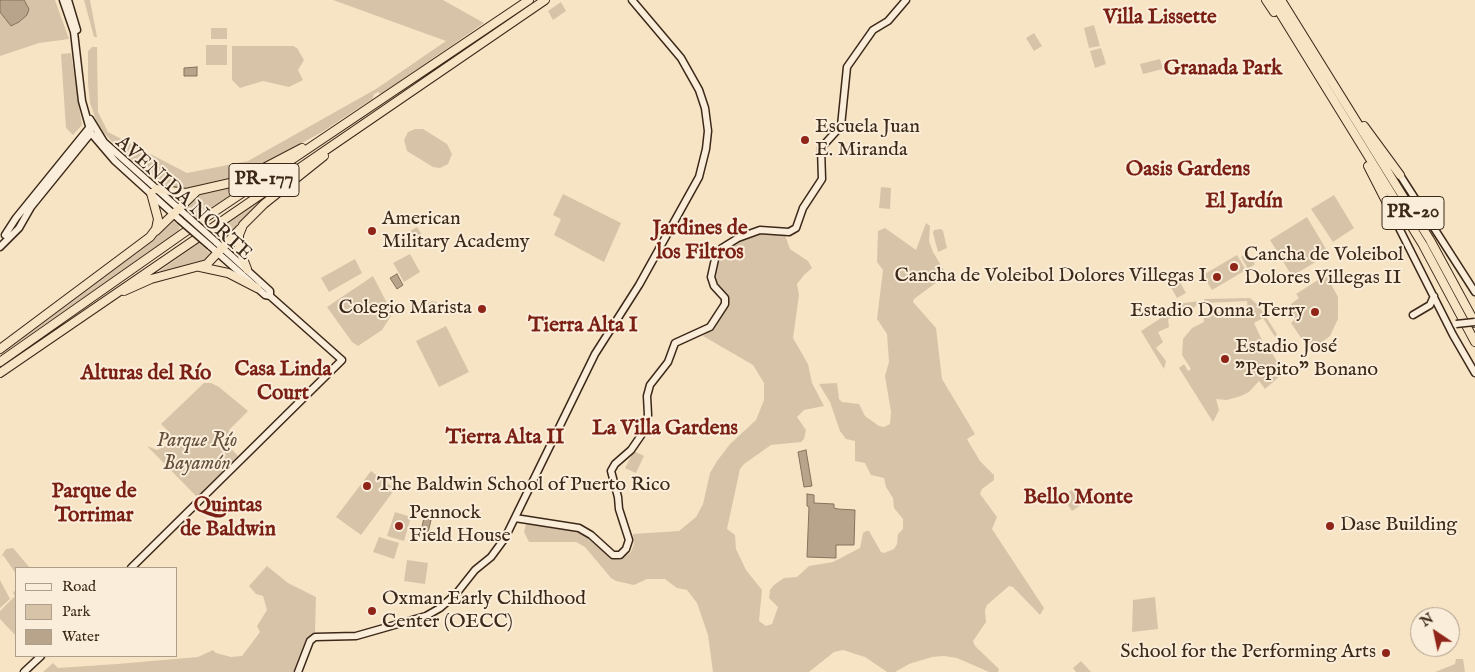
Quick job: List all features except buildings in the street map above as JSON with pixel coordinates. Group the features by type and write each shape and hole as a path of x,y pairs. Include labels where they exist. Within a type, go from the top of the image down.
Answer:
{"highway":[{"name":"PR-177","path":"0,362 337,129 529,0"},
{"name":"PR-177","path":"0,373 108,297 545,0"},
{"path":"1266,0 1280,22 1299,37"},
{"name":"PR-20","path":"1272,0 1346,106 1430,240 1475,322"},
{"name":"PR-20","path":"1281,0 1299,37 1356,139 1423,245 1475,342"},
{"path":"1288,0 1299,37"},
{"path":"1346,106 1364,125 1400,174"},
{"path":"150,236 156,229 158,219 153,191 181,193 198,191 239,180 337,129"},
{"path":"200,268 220,251 264,204 324,156 346,135"},
{"path":"1356,139 1390,210"},
{"path":"0,349 150,236 198,191"},
{"path":"243,225 239,235 239,248 246,269"},
{"path":"108,297 151,279 200,268 222,271 257,288"}],"street":[{"name":"AVENIDA NORTE","path":"63,0 74,32 82,101 90,130 108,154 176,211 187,216 257,288 270,296 342,360 132,567"},
{"name":"AVENIDA NORTE","path":"68,0 75,18 82,52 86,100 92,125 104,142 153,191"},
{"path":"298,672 310,641 316,637 356,636 426,616 440,608 457,593 475,570 491,557 506,538 596,354 672,229 699,177 708,140 705,108 691,73 632,0"},
{"path":"515,518 579,528 591,535 613,555 620,555 626,549 629,540 621,518 611,471 615,464 631,450 642,434 648,415 647,396 650,385 668,362 675,343 683,337 706,330 725,304 725,298 714,286 711,277 715,259 722,248 738,238 760,230 789,232 796,228 803,208 822,178 821,148 841,126 847,67 873,30 888,21 906,0"},
{"path":"5,235 28,204 90,130"},
{"path":"0,247 20,227 31,207 90,130"},
{"path":"1400,174 1475,292"},
{"path":"0,247 15,215 28,204"},
{"path":"1390,210 1448,325 1475,373"},
{"name":"AVENIDA NORTE","path":"176,211 180,220 213,244"},
{"path":"12,224 15,228 20,227"},
{"name":"AVENIDA NORTE","path":"220,251 246,269 270,291 270,296"},
{"path":"1413,315 1430,305 1434,296"},
{"path":"1448,325 1475,322"},
{"path":"24,672 40,657"}],"green space":[{"path":"0,0 55,0 69,39 39,43 0,56"},
{"path":"84,0 90,0 97,37 94,37"},
{"path":"333,0 443,0 484,23 381,94 378,92 374,94 372,99 322,132 243,175 218,183 181,190 166,186 120,150 104,133 96,120 90,103 88,83 88,51 92,47 97,47 98,112 108,132 187,173 248,161 376,89 446,41"},
{"path":"561,2 566,11 553,20 548,11"},
{"path":"1094,25 1100,46 1089,48 1084,28"},
{"path":"211,28 227,28 227,39 211,39"},
{"path":"1034,33 1042,46 1034,51 1026,38"},
{"path":"206,45 227,45 227,65 206,65"},
{"path":"232,46 293,46 297,48 304,60 298,70 303,80 289,87 263,81 240,88 232,80"},
{"path":"1101,48 1106,64 1095,68 1090,51"},
{"path":"71,53 82,125 73,135 66,128 61,54"},
{"path":"1160,59 1163,69 1143,74 1140,64"},
{"path":"415,129 423,129 447,144 452,154 448,164 440,168 433,167 407,151 404,140 408,132"},
{"path":"274,167 197,218 184,206 199,194"},
{"path":"881,187 891,188 890,209 879,208"},
{"path":"275,191 224,243 214,233 251,208"},
{"path":"563,194 621,223 604,262 554,235 561,219 553,215"},
{"path":"1334,195 1354,228 1333,242 1311,209"},
{"path":"1307,217 1329,254 1292,276 1270,240"},
{"path":"172,219 179,226 180,231 0,357 0,353 145,245"},
{"path":"926,223 930,226 929,241 933,252 945,272 937,282 914,299 913,302 936,328 942,379 975,434 967,439 968,441 980,461 994,475 994,480 982,489 980,494 997,517 992,529 1044,608 1040,615 1013,587 1009,586 987,605 985,610 986,622 973,641 975,646 999,669 998,672 989,672 957,658 944,656 932,657 909,664 895,672 887,672 865,657 843,650 834,652 809,672 713,672 708,635 697,603 687,590 677,588 665,579 647,579 634,585 616,581 611,578 585,547 576,542 529,542 524,532 526,524 580,532 613,559 621,560 631,552 634,544 633,534 679,531 696,517 703,504 710,473 730,444 756,420 764,400 764,383 753,365 703,336 716,324 728,304 727,296 718,285 714,274 720,252 730,244 762,233 785,235 790,249 808,261 812,268 797,284 799,295 793,338 808,364 812,383 824,406 804,410 797,417 806,430 804,439 801,442 771,445 744,464 740,469 727,529 735,535 736,549 746,570 762,590 759,621 766,626 772,624 778,607 769,598 770,590 774,585 784,578 797,577 809,566 833,562 860,548 863,533 866,531 869,531 881,552 884,553 894,549 897,544 898,534 903,529 903,519 894,508 893,498 886,487 884,478 871,475 865,463 855,461 855,441 846,439 840,431 830,402 819,384 837,383 839,399 842,402 859,404 865,416 879,426 884,427 890,424 891,412 885,376 889,362 887,334 877,319 883,270 877,262 878,231 885,228 916,250"},
{"path":"417,227 422,235 407,244 402,236"},
{"path":"941,229 947,248 938,252 933,233 934,230"},
{"path":"199,243 213,256 201,263 154,275"},
{"path":"1247,253 1255,264 1248,269 1241,257"},
{"path":"410,254 420,272 404,282 393,263"},
{"path":"1237,255 1246,270 1212,290 1203,275"},
{"path":"355,259 362,273 329,292 321,278"},
{"path":"1176,275 1186,293 1177,298 1167,280"},
{"name":"Estadio Donna Terry","path":"1326,275 1338,297 1338,319 1330,336 1310,351 1291,323 1295,319 1290,310 1291,304 1299,298 1296,294"},
{"path":"373,276 389,307 391,316 382,330 358,346 352,342 327,307"},
{"name":"Estadio José \"Pepito\" Bonano","path":"1250,298 1259,306 1277,334 1275,337 1263,318 1254,323 1267,351 1270,350 1281,368 1280,376 1265,389 1259,381 1249,392 1241,396 1227,400 1216,399 1219,410 1213,422 1179,368 1184,364 1188,371 1191,369 1182,355 1183,339 1192,328 1204,322 1203,313 1248,311 1247,301 1204,303 1204,299"},
{"path":"431,301 435,301 439,307 435,313 431,313 427,309 427,305"},
{"path":"1200,301 1192,310 1179,308 1178,316 1168,319 1169,327 1158,332 1163,342 1156,348 1166,361 1164,369 1141,331 1184,303"},
{"path":"446,326 469,372 439,387 416,341"},
{"name":"Parque Río Bayamón","path":"204,383 211,383 219,387 248,411 229,430 232,434 224,441 238,456 197,497 147,446 157,450 168,445 170,433 161,424"},
{"path":"634,451 644,456 636,473 625,468"},
{"path":"371,471 395,489 361,535 336,517"},
{"path":"1072,490 1081,505 1072,511 1062,496"},
{"name":"Pennock Field House","path":"395,512 411,517 404,541 387,536"},
{"path":"379,537 399,543 394,559 373,552"},
{"path":"13,548 29,567 15,567 15,573 3,555 0,558 6,549"},
{"path":"407,560 428,563 425,584 404,581"},
{"path":"267,566 288,583 316,597 315,632 306,639 293,672 43,672 53,663 58,668 117,664 198,657 213,650 216,653 231,657 242,656 260,632 257,626 267,610 263,596 256,594 249,586"},
{"path":"0,580 10,599 0,608"},
{"path":"15,596 15,635 0,619 0,611"},
{"path":"1155,597 1158,629 1132,632 1133,600"},
{"path":"1456,659 1463,659 1465,672 1435,672 1455,664"},
{"path":"1081,661 1091,672 1076,672 1073,668"}],"water":[{"path":"0,0 24,0 29,9 27,15 11,26 0,12"},
{"path":"197,67 197,76 184,76 184,68"},
{"path":"397,274 403,285 397,289 390,278"},
{"path":"806,450 812,486 804,487 798,452"},
{"path":"807,494 814,495 814,503 834,504 834,508 855,510 854,545 836,545 836,558 807,557 809,507 807,506"},
{"path":"424,518 431,520 427,537 420,535"}],"place":[{"name":"Escuela Juan E. Miranda","path":"805,140"},
{"name":"American Military Academy","path":"372,231"},
{"name":"Cancha de Voleibol Dolores Villegas II","path":"1234,267"},
{"name":"Cancha de Voleibol Dolores Villegas I","path":"1217,277"},
{"name":"Colegio Marista","path":"482,309"},
{"name":"Estadio Donna Terry","path":"1315,312"},
{"name":"Estadio José \"Pepito\" Bonano","path":"1225,359"},
{"name":"The Baldwin School of Puerto Rico","path":"367,486"},
{"name":"Pennock Field House","path":"399,526"},
{"name":"Dase Building","path":"1330,526"},
{"name":"Oxman Early Childhood Center (OECC)","path":"372,611"},
{"name":"School for the Performing Arts","path":"1386,653"}],"district":[{"name":"Villa Lissette","path":"1160,19"},
{"name":"Granada Park","path":"1223,70"},
{"name":"Oasis Gardens","path":"1188,171"},
{"name":"El Jardín","path":"1244,203"},
{"name":"Jardines de los Filtros","path":"700,242"},
{"name":"Tierra Alta I","path":"583,327"},
{"name":"Alturas del Río","path":"146,375"},
{"name":"Casa Linda Court","path":"283,383"},
{"name":"La Villa Gardens","path":"665,430"},
{"name":"Tierra Alta II","path":"505,439"},
{"name":"Bello Monte","path":"1078,499"},
{"name":"Parque de Torrimar","path":"94,505"},
{"name":"Quintas de Baldwin","path":"228,519"}]}
